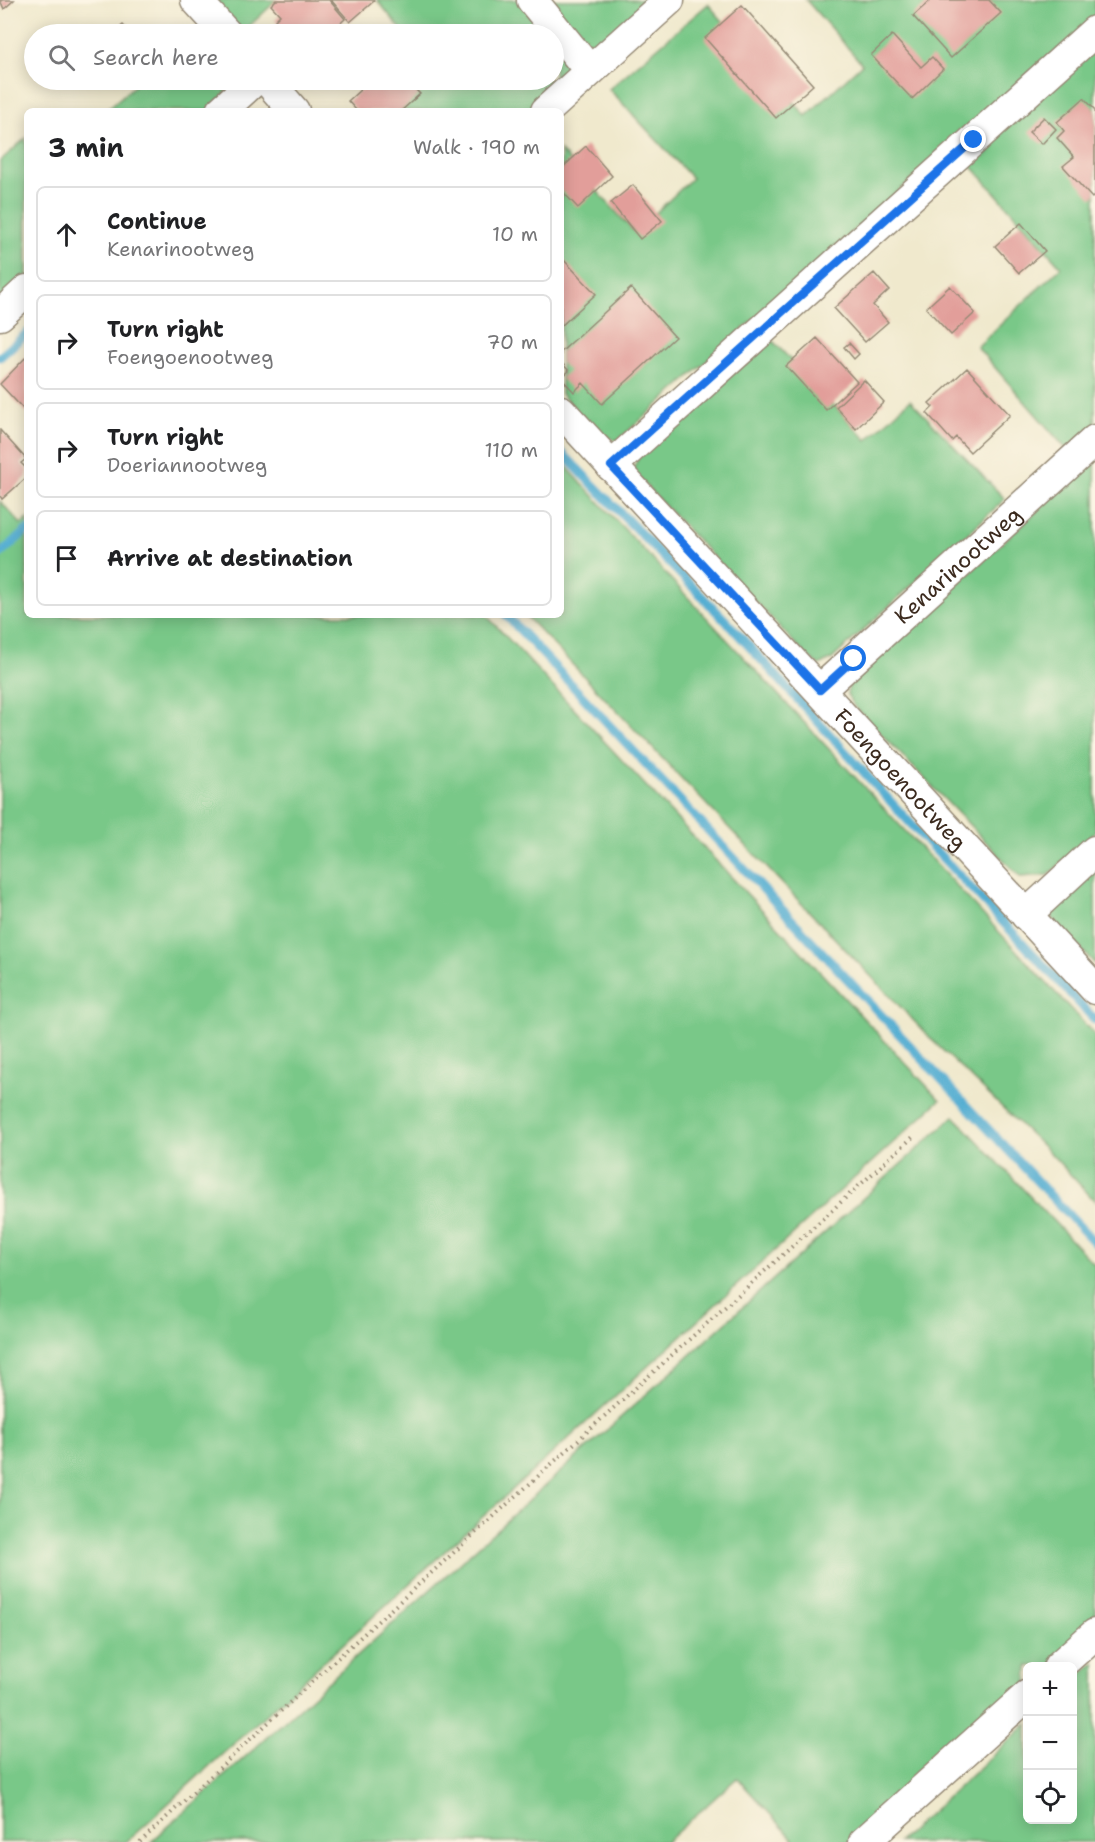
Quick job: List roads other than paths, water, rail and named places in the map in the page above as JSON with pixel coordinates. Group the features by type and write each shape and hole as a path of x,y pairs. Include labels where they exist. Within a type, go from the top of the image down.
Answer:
{"street":[{"path":"196,0 218,24"},
{"path":"532,0 552,24"},
{"path":"549,108 669,0"},
{"path":"611,466 1095,31"},
{"path":"564,39 590,71"},
{"path":"224,108 244,90"},
{"path":"276,90 291,108"},
{"path":"0,315 24,293"},
{"name":"Foengoenootweg","path":"564,414 1095,989"},
{"name":"Kenarinootweg","path":"820,690 1095,440"},
{"path":"1026,915 1095,851"},
{"path":"1064,1662 1095,1634"},
{"path":"864,1842 1023,1699"}],"waterway":[{"path":"0,357 24,336"},
{"path":"564,455 728,623 921,835 1095,1020"},
{"path":"0,554 24,533"},
{"path":"509,618 1095,1243"}]}
